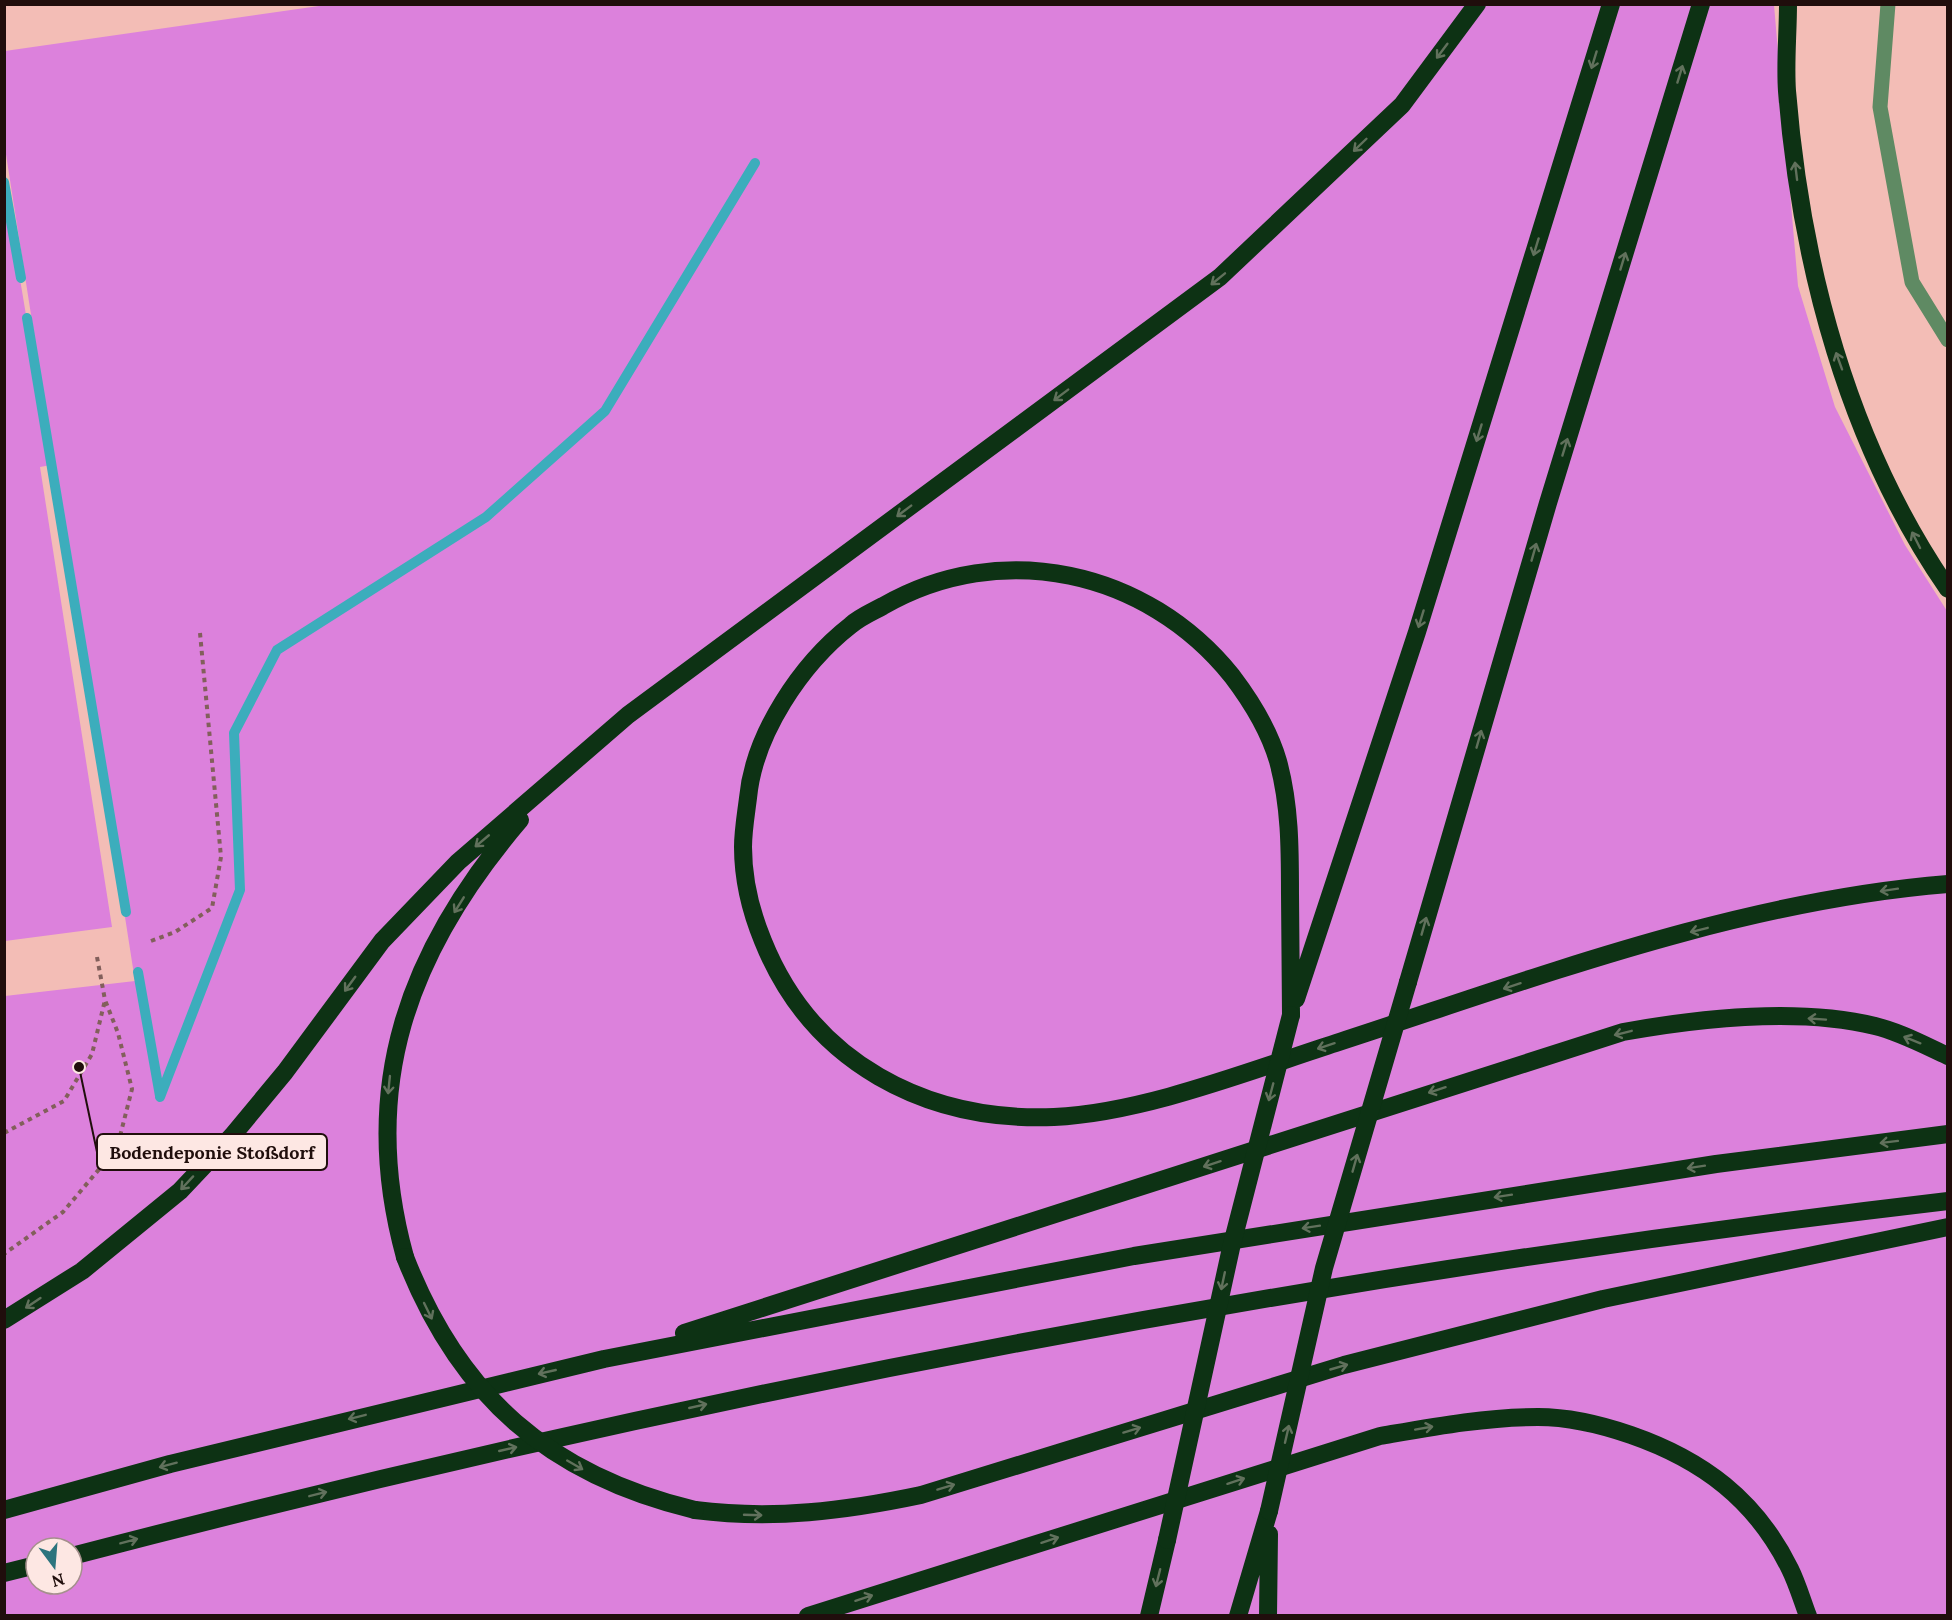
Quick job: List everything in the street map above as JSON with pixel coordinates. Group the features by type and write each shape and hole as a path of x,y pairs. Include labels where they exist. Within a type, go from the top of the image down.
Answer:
{"highway":[{"path":"4,1320 81,1270 180,1191 232,1136 285,1072 382,941 458,862 628,715 1220,277 1402,105 1477,4"},
{"path":"1149,1616 1231,1248 1291,1016 1417,632 1611,4"},
{"path":"1238,1616 1269,1511 1324,1268 1545,514 1701,4"},
{"path":"1788,4 1787,89 1800,200 1830,334 1873,456 1920,549 1947,589"},
{"path":"1291,1016 1289,821 1277,758 1250,699 1209,648 1158,608 1099,582 1035,570 970,573 908,591 852,624 806,669 770,723 749,784 743,849 752,912 776,973 813,1025 862,1068 919,1098 982,1113 1056,1117 1122,1107 1203,1086 1641,945 1764,913 1894,888 1947,884"},
{"path":"559,776 499,845 430,954 412,993 398,1034 389,1076 386,1154 389,1189 405,1257 428,1311 452,1351 496,1405 555,1454 597,1477 658,1501 695,1510 774,1516 853,1508 921,1495 1344,1365 1603,1299 1947,1227"},
{"path":"604,1359 1623,1032 1719,1018 1771,1016 1875,1026 1914,1040 1947,1056"},
{"path":"4,1510 181,1461 604,1359 1134,1256 1716,1164 1947,1134"},
{"path":"84,1553 458,1460 742,1396 1131,1322 1728,1227 1947,1201"},
{"path":"808,1616 1380,1436 1456,1423 1540,1417 1604,1425 1666,1447 1719,1478 1758,1518 1790,1568 1808,1616"},
{"path":"1268,1616 1269,1511"},
{"path":"4,1573 24,1568"}],"lane":[{"path":"1888,4 1880,106 1912,282 1947,340"}],"path":[{"path":"151,941 175,932 212,908 221,857 200,633"},
{"path":"4,1254 63,1212 117,1148 132,1089 117,1033 105,1000 97,957"},
{"path":"4,1133 64,1101 92,1054 105,1000"}],"shaded area":[{"path":"333,4 1774,5 1798,286 1835,407 1905,545 1947,611 1947,1615 5,1615 5,996 135,981 5,148 5,51"},
{"path":"5,189 51,465 40,467 112,927 5,941"}],"waterway":[{"path":"160,1097 240,890 234,733 277,650 486,517 605,411 755,163"},
{"path":"4,182 21,278"},
{"path":"27,318 126,912"},
{"path":"138,972 160,1096"}],"place":[{"name":"Bodendeponie Stoßdorf","path":"79,1067"}]}
